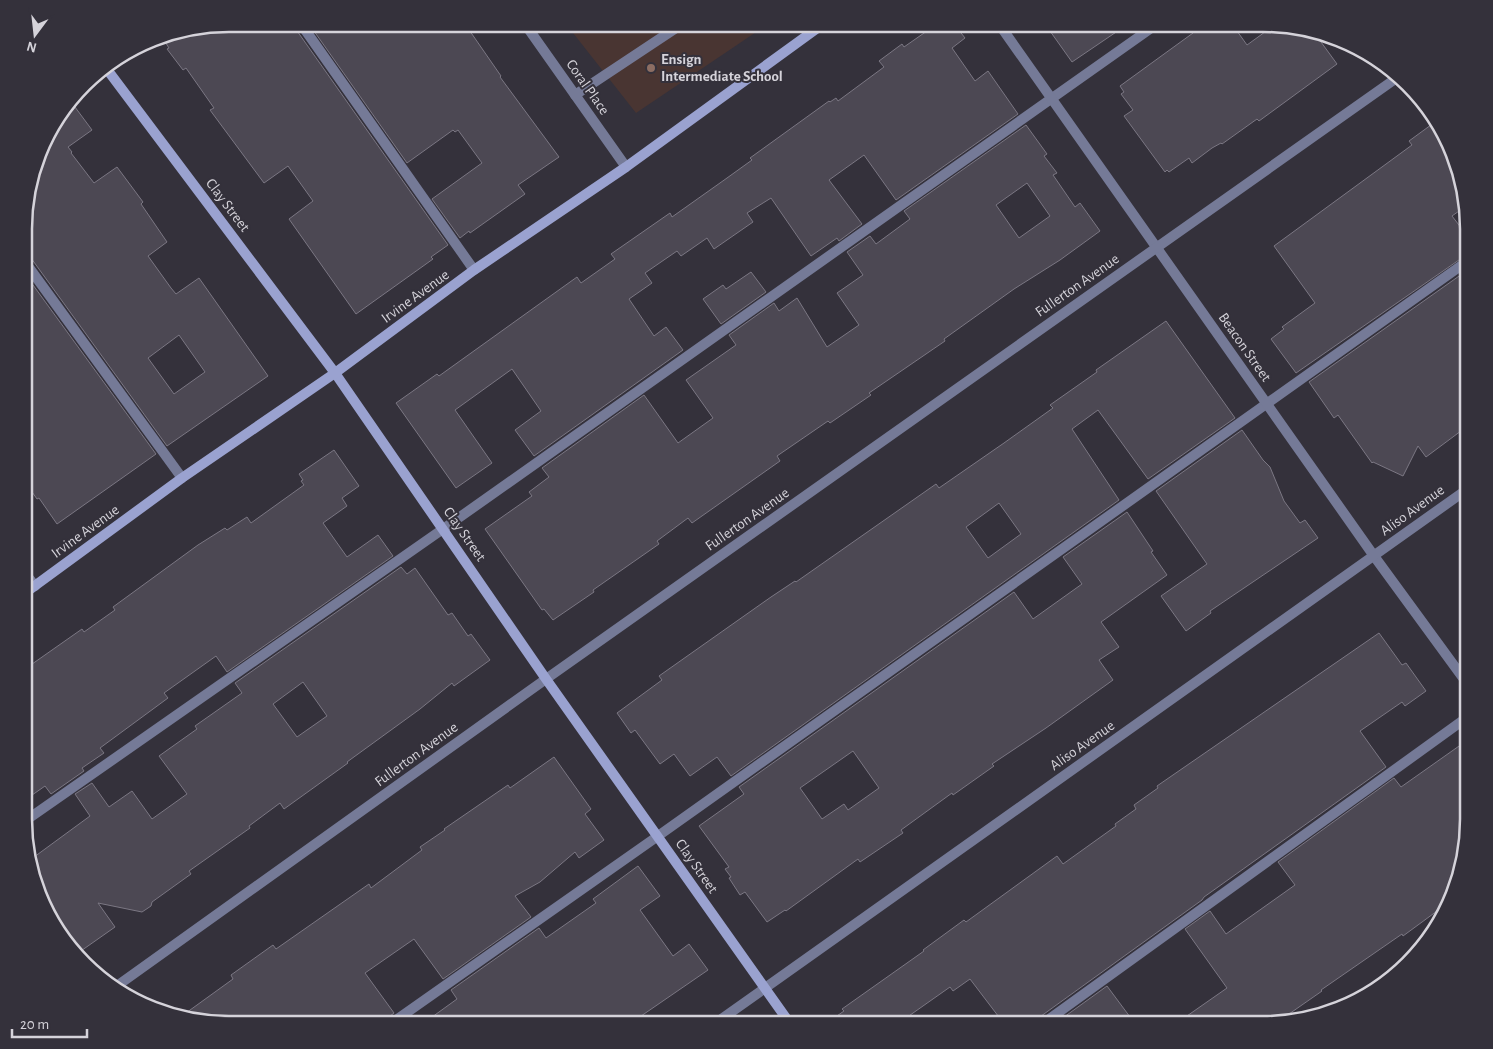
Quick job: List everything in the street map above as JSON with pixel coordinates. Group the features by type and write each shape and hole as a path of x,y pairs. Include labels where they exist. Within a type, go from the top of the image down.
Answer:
{"street":[{"path":"306,32 474,270"},
{"name":"Coral Place","path":"531,32 626,167"},
{"path":"575,95 670,32"},
{"name":"Irvine Avenue","path":"32,588 182,478 335,373 474,270 626,167 810,32"},
{"name":"Beacon Street","path":"1005,32 1374,556 1460,674"},
{"path":"32,817 1146,32"},
{"name":"Clay Street","path":"110,73 335,373 546,679 784,1016"},
{"name":"Fullerton Avenue","path":"121,983 546,679 1393,81"},
{"path":"402,1016 1460,266"},
{"path":"32,270 182,478"},
{"name":"Aliso Avenue","path":"726,1016 1460,494"},
{"path":"32,582 35,586"},
{"path":"1052,1016 1460,722"}],"shaded area":[{"name":"Ensign Intermediate School","path":"572,32 756,32 636,113"}],"building":[{"path":"298,32 448,245 431,257 433,259 356,314 289,219 313,201 288,166 264,183 210,110 214,108 186,68 183,70 167,49 169,48 166,43 204,34"},
{"path":"315,32 471,32 500,77 559,157 518,185 525,194 460,238 432,199 482,163 458,130 455,132 453,130 407,163"},
{"path":"926,32 960,32 965,38 952,48 975,81 988,71 1018,114 896,200 864,155 829,180 862,224 839,241 837,238 811,256 771,198 747,213 753,222 714,249 707,238 681,256 677,251 645,273 652,283 629,299 654,336 666,327 683,350 534,456 515,430 541,411 512,369 455,410 492,463 456,488 396,403 437,374 439,376 577,277 581,283 615,259 611,254 670,213 672,217 752,160 750,158 829,101 836,98 838,101 884,67 879,61 902,44 904,47"},
{"path":"1051,32 1116,32 1072,62"},
{"path":"1238,32 1247,45 1265,32 1302,36 1320,41 1337,64 1259,121 1257,119 1192,163 1189,158 1169,172 1167,170 1165,172 1124,116 1133,110 1121,94 1124,92 1120,86 1193,33"},
{"path":"75,107 92,130 68,147 71,153 94,183 117,167 143,202 141,204 167,242 148,256 171,288 176,294 199,278 268,376 167,446 32,259 34,204 39,178 53,142","holes":["179,335 205,372 174,394 148,358"]},
{"path":"1026,125 1047,154 1044,156 1057,173 1053,175 1075,207 1080,203 1100,231 944,339 945,341 869,393 871,395 830,423 828,421 777,456 780,461 692,523 688,518 657,541 659,544 553,620 544,609 542,610 485,529 532,496 529,492 549,477 542,468 644,395 678,443 713,418 686,380 736,345 729,335 774,303 779,311 797,298 827,347 859,325 837,293 863,275 847,252 870,236 876,244 910,219 904,211","holes":["1027,183 1050,216 1019,238 996,205"]},
{"path":"1430,125 1446,154 1454,178 1459,204 1460,211 1452,216 1460,226 1460,259 1296,373 1271,339 1284,329 1282,327 1315,303 1274,246 1412,145 1409,141"},
{"path":"751,272 766,292 721,324 703,299 723,285 726,289"},
{"path":"1460,275 1460,432 1426,457 1418,446 1403,476 1372,463 1338,415 1334,418 1309,382"},
{"path":"32,284 156,454 57,524 39,498 37,499 32,492"},
{"path":"1166,321 1235,418 1148,479 1098,410 1072,429 1119,500 731,776 717,757 690,776 674,754 660,764 635,730 631,733 617,713 662,680 659,676 936,484 939,488 1004,443 1053,408 1050,405 1097,372 1096,370","holes":["999,503 1021,534 988,558 966,527"]},
{"path":"1242,430 1270,467 1284,501 1300,523 1305,520 1318,538 1210,611 1211,613 1186,631 1161,596 1207,564 1156,491"},
{"path":"334,450 359,486 342,498 347,506 323,523 347,557 378,535 393,556 227,672 216,656 164,693 168,698 100,748 104,753 82,768 84,771 51,794 45,786 32,795 32,664 82,629 84,632 115,610 113,607 198,545 247,517 251,523 304,485 299,474"},
{"path":"1127,512 1167,575 1101,622 1119,647 1099,660 1113,680 901,830 903,833 860,862 858,859 786,911 767,922 745,892 740,895 725,869 729,867 699,826 744,794 739,787 1014,592 1033,619 1082,584 1063,557","holes":["853,751 879,788 848,810 844,804 822,819 800,788"]},
{"path":"401,567 407,574 415,568 448,615 452,613 468,636 471,634 490,660 454,686 452,683 348,763 284,809 280,803 249,826 250,828 189,871 191,874 152,902 151,906 142,912 98,903 115,927 82,950 59,918 47,895 36,856 90,816 75,794 92,783 109,807 132,791 152,819 187,794 159,756 197,729 195,726 242,693 235,683","holes":["303,682 327,716 297,737 273,704"]},
{"path":"1379,633 1402,665 1406,663 1426,691 1405,706 1402,702 1360,731 1386,767 1041,1016 998,1016 970,979 953,991 950,987 909,1016 837,1016 844,1011 842,1009 964,920 966,922 1057,856 1063,864 1116,826 1115,824 1136,809 1134,805 1158,788 1157,786"},
{"path":"1460,745 1459,845 1454,871 1446,895 1438,910 1403,936 1402,934 1321,990 1290,1015 1187,1016 1227,988 1185,929 1210,911 1226,934 1295,885 1278,862 1394,778 1401,787"},
{"path":"554,757 591,809 585,814 604,840 579,858 575,852 540,882 515,896 531,917 443,979 414,939 365,973 394,1013 390,1016 216,1016 187,1012 233,979 231,975 273,945 276,949 369,884 371,888 422,850 420,847 444,829 508,785 510,788"},
{"path":"638,866 660,896 640,910 673,956 689,944 708,970 641,1016 433,1016 457,999 451,990 539,928 546,938 596,903 593,899"},
{"path":"1107,986 1129,1016 1065,1016"}],"place":[{"name":"Ensign Intermediate School","path":"651,68"}]}
